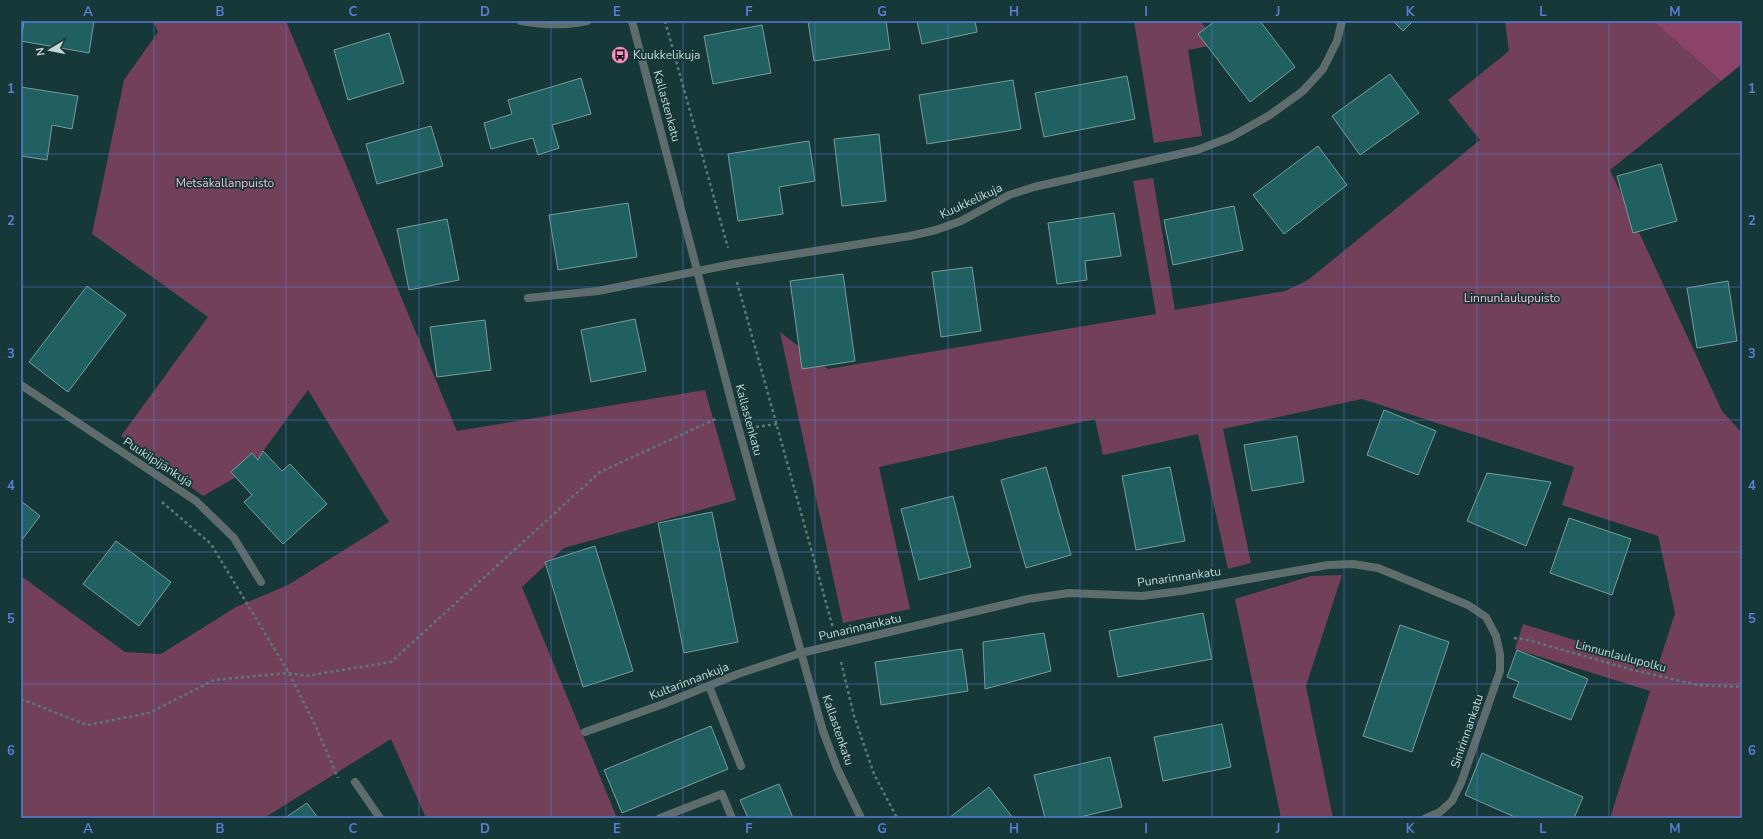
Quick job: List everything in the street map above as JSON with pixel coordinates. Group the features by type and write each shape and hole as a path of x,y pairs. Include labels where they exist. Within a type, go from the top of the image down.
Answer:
{"street":[{"path":"521,21 541,25 573,24 587,21"},
{"name":"Kallastenkatu","path":"632,21 734,412 823,731 837,768 861,818"},
{"name":"Kuukkelikuja","path":"528,298 598,291 733,264 910,236 936,230 961,221 1009,195 1034,187 1197,150 1231,137 1270,115 1303,91 1323,69 1337,41 1342,21"},
{"name":"Puukiipijänkuja","path":"21,385 196,501 234,538 261,582"},
{"name":"Punarinnankatu","path":"801,653 1028,599 1069,593 1142,596 1181,591 1304,568 1353,564 1378,568 1468,604 1486,617 1496,636"},
{"name":"Sinirinnankatu","path":"1426,818 1440,812 1452,801 1461,783 1500,671 1500,654 1496,636"},
{"name":"Kultarinnankuja","path":"585,732 801,653"},
{"path":"709,686 741,766"},
{"path":"355,782 380,818"},
{"path":"660,818 722,794 732,818"}],"path":[{"path":"665,21 838,645 854,716 874,774 897,818"},
{"path":"21,699 87,725 149,713 214,680 289,673 306,676 391,662 600,472 734,412"},
{"path":"156,498 211,544 289,673 316,727 341,784"},
{"name":"Linnunlaulupolku","path":"1496,636 1528,640 1633,670 1698,685 1742,687"}],"green space":[{"name":"Metsäkallanpuisto","path":"153,21 286,21 457,431 705,390 736,500 564,548 522,587 617,818 426,818 391,739 264,818 21,818 21,576 125,652 161,654 236,607 288,585 389,522 308,390 250,469 203,496 121,436 208,317 92,234 124,80 158,32"},
{"path":"1134,21 1200,21 1219,44 1188,50 1202,136 1154,143"},
{"name":"Linnunlaulupuisto","path":"1505,21 1653,21 1721,81 1610,170 1722,411 1742,433 1742,818 1610,818 1650,691 1515,649 1523,624 1658,666 1675,613 1658,536 1562,505 1574,467 1362,399 1223,429 1251,563 1228,569 1198,434 1103,455 1095,419 879,467 910,609 843,623 780,332 828,369 1156,314 1133,181 1153,178 1175,310 1285,291 1308,280 1480,140 1448,100 1509,51"},
{"path":"1342,575 1306,686 1333,818 1281,818 1235,599 1311,576"}],"shaded area":[{"path":"1653,21 1742,21 1742,64 1721,81"}],"building":[{"path":"24,21 94,21 89,53 21,41"},
{"path":"808,21 886,21 890,49 814,61"},
{"path":"917,21 975,21 977,32 922,44"},
{"path":"1215,21 1260,21 1295,67 1250,102 1198,34"},
{"path":"1393,21 1413,21 1403,31"},
{"path":"762,25 771,73 713,84 704,36"},
{"path":"389,33 404,83 348,100 334,50"},
{"path":"1390,74 1419,113 1360,155 1332,116"},
{"path":"1127,76 1135,119 1044,137 1035,93"},
{"path":"581,78 591,114 552,125 559,148 538,155 533,138 491,149 484,123 512,114 508,100"},
{"path":"1013,80 1021,129 927,144 919,95"},
{"path":"21,87 78,96 72,129 52,125 47,160 21,156"},
{"path":"431,126 443,166 377,184 366,144"},
{"path":"879,134 886,201 842,206 834,139"},
{"path":"809,141 815,181 779,187 783,214 738,221 728,154"},
{"path":"1318,146 1347,185 1284,234 1253,195"},
{"path":"1661,164 1677,221 1633,233 1617,176"},
{"path":"628,203 637,257 558,270 549,215"},
{"path":"1234,206 1243,250 1173,265 1164,220"},
{"path":"1114,213 1121,256 1085,261 1087,280 1057,284 1048,223"},
{"path":"447,219 459,280 409,290 397,229"},
{"path":"972,267 981,331 941,337 932,272"},
{"path":"843,274 855,361 802,369 790,281"},
{"path":"1728,281 1737,341 1697,348 1687,288"},
{"path":"87,286 126,315 68,392 29,362"},
{"path":"635,319 646,371 591,382 581,330"},
{"path":"485,320 491,370 437,377 430,327"},
{"path":"1384,410 1436,431 1418,475 1367,455"},
{"path":"1297,436 1304,482 1252,491 1244,445"},
{"path":"263,451 282,471 290,464 327,504 283,544 244,502 252,495 231,472 252,453 258,460"},
{"path":"1046,467 1071,555 1026,568 1001,480"},
{"path":"1170,467 1185,541 1136,550 1122,476"},
{"path":"1487,473 1551,482 1526,546 1467,521"},
{"path":"953,496 971,567 919,580 901,509"},
{"path":"21,501 40,516 21,541"},
{"path":"712,512 738,642 684,653 658,523"},
{"path":"1569,518 1631,539 1612,595 1550,573"},
{"path":"116,541 171,582 139,626 83,584"},
{"path":"595,546 633,671 583,687 545,562"},
{"path":"1203,613 1212,659 1118,677 1109,631"},
{"path":"1400,625 1449,642 1412,752 1363,736"},
{"path":"1044,633 1051,671 985,689 983,642"},
{"path":"962,649 968,691 881,705 875,662"},
{"path":"1517,650 1588,679 1571,720 1513,697 1519,682 1507,677"},
{"path":"1222,724 1231,767 1163,781 1154,737"},
{"path":"711,726 728,769 622,813 604,770"},
{"path":"1482,753 1583,797 1574,818 1517,818 1465,795"},
{"path":"1110,757 1122,807 1076,818 1045,818 1034,775"},
{"path":"779,784 793,818 748,818 740,800"},
{"path":"989,787 1013,818 949,818"},
{"path":"307,803 318,818 285,818"}],"place":[{"name":"Kuukkelikuja","path":"620,55"}]}
